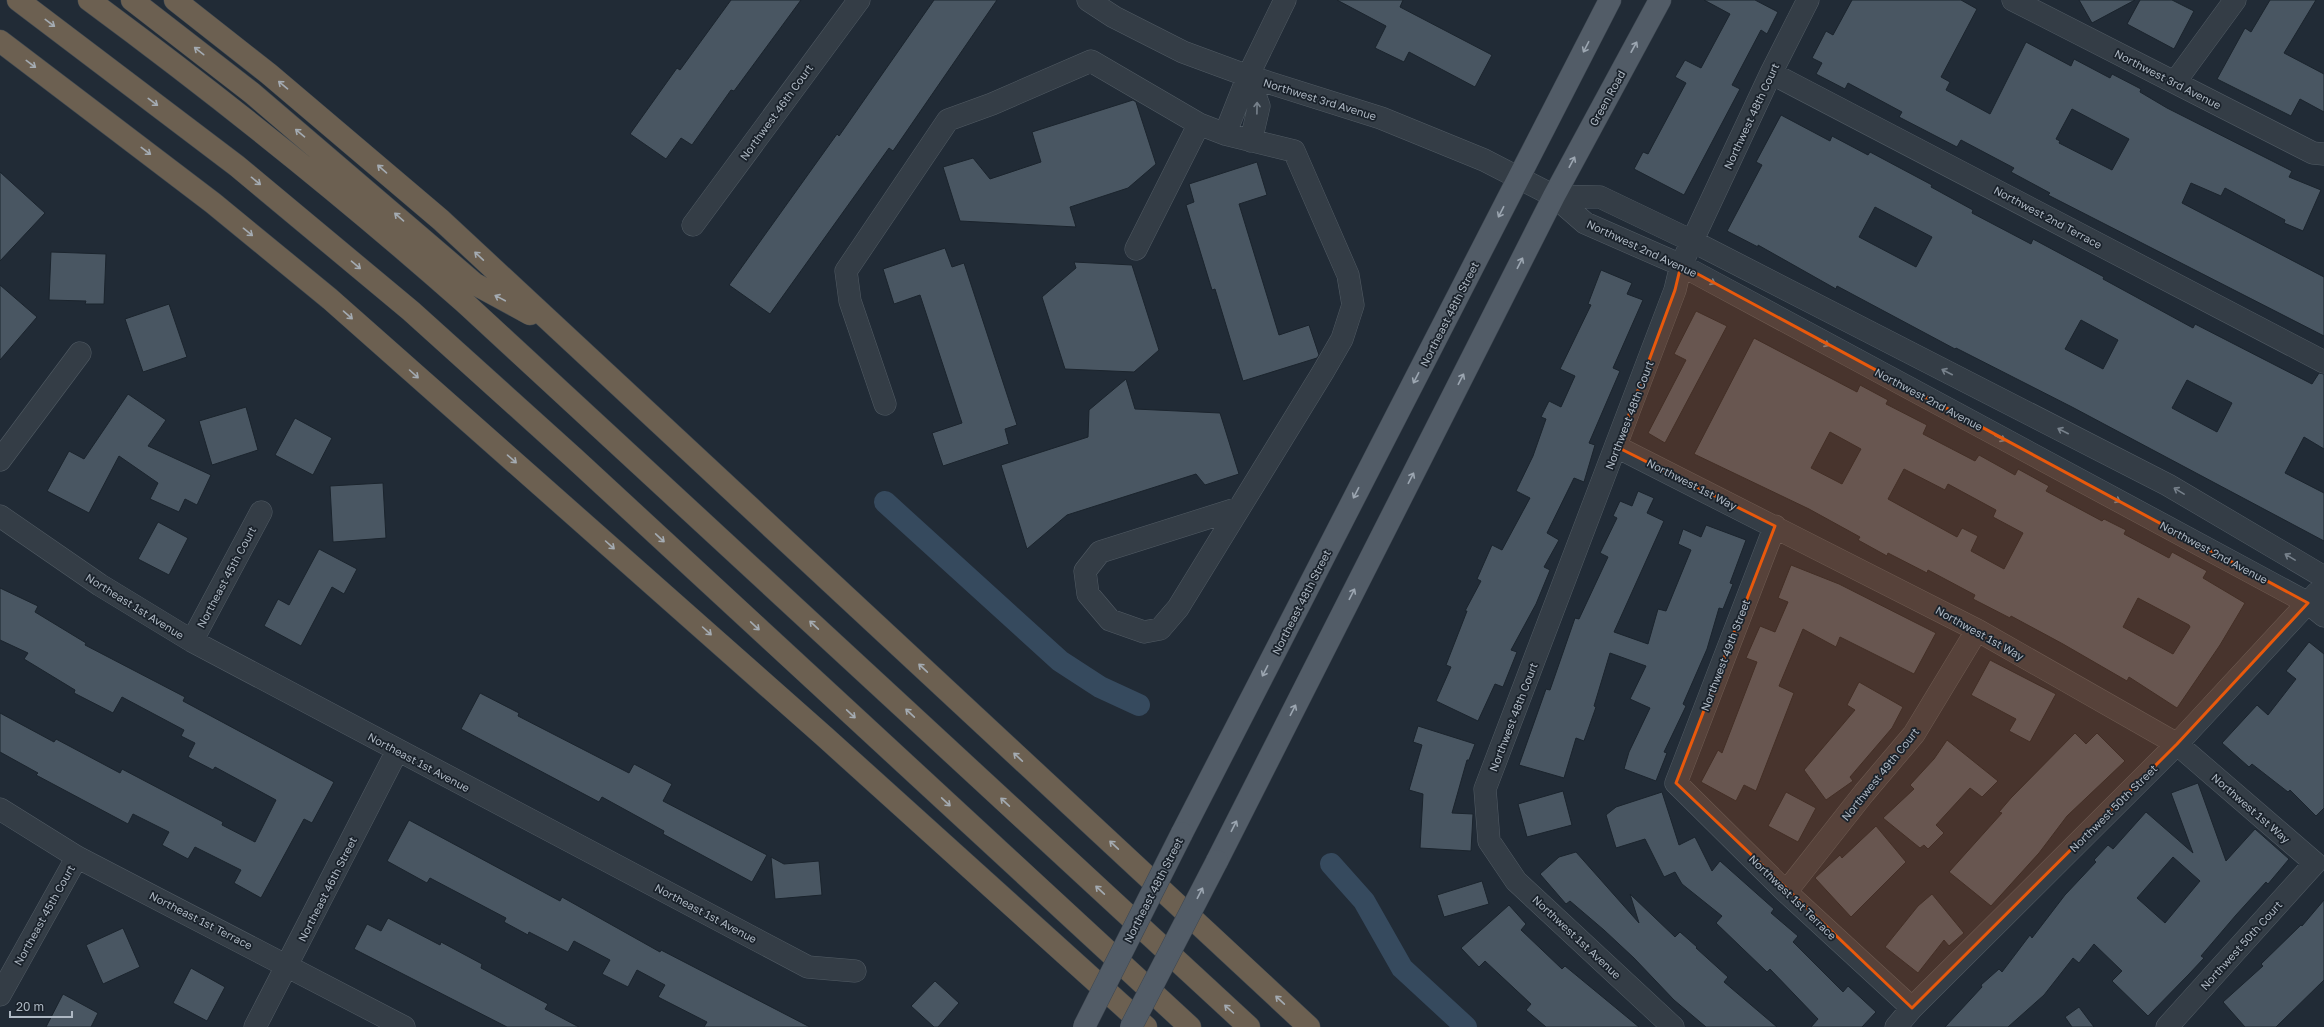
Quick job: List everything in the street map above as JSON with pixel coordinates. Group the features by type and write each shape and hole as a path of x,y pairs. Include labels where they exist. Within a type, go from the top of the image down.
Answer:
{"highway":[{"path":"18,0 237,166 429,327 575,459 1190,1027"},
{"path":"90,0 235,110 432,274 608,433 1249,1027"},
{"path":"132,0 252,93 475,284 559,329"},
{"path":"176,0 269,74 385,171 559,329 1309,1027"},
{"path":"0,41 213,203 330,299 825,737 1146,1027"}],"main road":[{"path":"1519,178 1610,0"},
{"name":"Green Road","path":"1554,196 1660,0"},
{"name":"Northeast 48th Street","path":"1084,1027 1182,833 1519,178"},
{"path":"1131,1027 1554,196"}],"street":[{"name":"Northwest 46th Court","path":"693,225 859,0"},
{"name":"Northwest 3rd Avenue","path":"1088,0 1114,17 1183,52 1248,76 1381,118 1484,160 1554,196"},
{"path":"1225,134 1248,76 1285,0"},
{"name":"Northwest 48th Court","path":"1489,840 1485,789 1617,446 1675,290 1681,265 1771,73 1808,0"},
{"name":"Northwest 3rd Avenue","path":"2013,0 2313,153 2324,154"},
{"path":"2175,82 2235,0"},
{"path":"885,404 850,301 846,272 948,120 992,104 1091,61 1199,124 1225,134 1294,151 1348,275 1353,305 1342,338 1255,484 1178,608 1160,629 1144,632 1110,620 1088,594 1085,571 1100,552 1239,508"},
{"name":"Northwest 2nd Terrace","path":"1771,73 2324,362"},
{"path":"1248,76 1259,106 1251,141"},
{"path":"1136,249 1199,124"},
{"path":"1554,196 1600,197 1692,241 2168,484 2324,577"},
{"name":"Northwest 2nd Avenue","path":"1554,196 1585,223 1681,265 2316,610"},
{"path":"0,460 80,353"},
{"name":"Northwest 1st Way","path":"1617,446 1977,630 2177,744 2315,863"},
{"name":"Northeast 45th Court","path":"192,641 260,512"},
{"name":"Northeast 1st Avenue","path":"0,516 100,585 192,641 397,751 808,967 855,971"},
{"name":"Northwest 49th Street","path":"1676,784 1775,526"},
{"name":"Northwest 50th Street","path":"1896,1027 1912,1008 2177,744 2316,610 2324,585"},
{"name":"Northwest 49th Court","path":"1786,892 1864,793 1914,734 1977,630"},
{"name":"Northeast 46th Street","path":"255,1027 397,751"},
{"name":"Northwest 1st Terrace","path":"1676,784 1786,892 1912,1008"},
{"name":"Northeast 1st Terrace","path":"0,809 77,857 288,965 404,1027"},
{"name":"Northwest 1st Avenue","path":"1489,840 1516,881 1673,1027"},
{"name":"Northeast 45th Court","path":"0,995 77,857"},
{"name":"Northwest 50th Court","path":"2167,1027 2315,863"}],"highlighted area":[{"path":"1681,265 2308,603 2177,744 1912,1008 1676,783 1775,526 1617,447 1675,290"}],"building":[{"path":"731,0 801,0 734,91 731,90 692,145 681,138 666,159 630,134 677,68 680,70"},
{"path":"934,0 997,0 893,151 889,148 770,314 729,285 837,134 839,136"},
{"path":"1337,0 1403,0 1400,7 1492,55 1475,87 1409,52 1404,62 1375,48 1386,26"},
{"path":"1704,0 1755,0 1778,12 1767,34 1761,30 1732,85 1740,89 1684,195 1634,169 1643,152 1648,154 1686,83 1675,77 1685,60 1701,68 1730,14"},
{"path":"1852,0 1961,0 1977,9 1941,77 1950,82 1946,90 1990,114 2026,42 2071,66 2074,59 2110,78 2112,74 2141,89 2140,92 2167,108 2292,171 2289,177 2321,190 2303,231 2284,223 2285,220 2225,188 2221,196 2191,183 2182,203 2324,277 2324,336 2048,195 2050,193 2011,172 2014,168 1961,140 1957,147 1899,117 1902,112 1848,83 1845,89 1816,74 1822,63 1812,58 1826,31 1833,35","holes":["2072,109 2129,139 2112,170 2059,143 2060,141 2056,139"]},
{"path":"2079,0 2135,0 2092,23"},
{"path":"2140,0 2172,0 2194,11 2174,49 2127,24"},
{"path":"2270,0 2316,0 2284,53 2324,74 2324,112 2300,99 2291,116 2217,79 2245,28 2251,32"},
{"path":"1133,100 1136,102 1156,164 1128,188 1070,207 1076,227 960,221 943,167 973,158 990,179 1041,162 1032,132"},
{"path":"1781,115 1830,141 1832,136 1868,155 1870,152 1932,185 1931,187 1973,210 1972,213 2031,244 2033,239 2104,277 2103,279 2193,328 2195,324 2312,384 2319,373 2324,374 2324,449 2304,437 2285,473 2324,493 2324,541 2072,407 1956,348 1955,349 1837,286 1836,289 1758,245 1758,247 1727,231 1762,165 1756,162","holes":["1875,207 1932,237 1916,267 1859,237","2081,320 2118,340 2103,369 2065,349","2187,380 2232,403 2217,432 2172,408"]},
{"path":"1257,162 1267,195 1239,204 1279,335 1309,325 1319,355 1317,358 1243,381 1215,289 1212,290 1186,205 1194,202 1189,184"},
{"path":"0,172 45,213 0,261"},
{"path":"945,248 952,267 964,263 1017,425 1005,429 1009,444 943,466 932,433 962,423 920,295 894,304 883,269"},
{"path":"51,252 106,254 104,304 85,304 86,301 49,300"},
{"path":"1074,262 1132,265 1159,350 1134,372 1065,369 1042,297 1076,268"},
{"path":"1601,270 1632,283 1627,294 1643,300 1613,368 1620,371 1589,443 1595,445 1584,482 1574,478 1547,533 1559,540 1544,567 1550,570 1536,604 1511,650 1517,652 1503,687 1495,684 1478,721 1436,701 1451,667 1446,665 1467,611 1465,611 1481,581 1477,579 1492,545 1502,550 1530,498 1516,491 1533,456 1546,419 1541,417 1549,401 1561,407 1575,376 1560,369 1591,305 1588,304"},
{"path":"0,285 37,317 0,360"},
{"path":"169,304 187,357 143,372 125,319"},
{"path":"1696,311 1727,326 1665,443 1648,433 1686,360 1674,354"},
{"path":"1754,338 1857,392 1860,385 1888,400 1886,404 1927,425 1923,434 1975,461 1979,455 2015,475 2018,469 2049,486 2046,491 2102,521 2104,519 2126,530 2124,534 2169,558 2172,552 2207,571 2203,578 2245,603 2220,645 2177,708 2129,677 2127,681 2011,616 2010,618 1973,599 1975,595 1928,570 1927,573 1888,553 1887,556 1858,540 1860,537 1809,509 1694,454","holes":["1830,432 1861,449 1842,484 1811,468","1904,469 1945,490 1948,484 1996,510 1993,517 2023,533 2004,569 1971,551 1978,536 1962,528 1957,537 1888,499","2138,598 2189,625 2190,627 2173,654 2123,627"]},
{"path":"1126,379 1135,409 1220,413 1239,474 1205,485 1196,474 1067,515 1027,549 1001,465 1088,437 1089,410"},
{"path":"128,394 166,420 148,446 211,475 197,505 185,499 179,512 150,499 158,483 119,456 89,513 47,491 69,451 84,459"},
{"path":"246,407 258,450 212,465 199,421"},
{"path":"295,418 332,438 313,475 275,455"},
{"path":"383,483 386,538 333,542 330,486"},
{"path":"1638,491 1654,498 1647,513 1664,521 1614,632 1648,644 1658,609 1666,611 1691,550 1678,544 1683,529 1701,537 1706,525 1746,540 1730,583 1733,584 1723,609 1719,608 1707,649 1683,704 1686,706 1664,752 1667,753 1656,781 1624,769 1629,752 1650,708 1630,699 1646,666 1610,653 1594,706 1596,707 1584,741 1576,738 1564,778 1519,765 1546,689 1550,690 1575,618 1579,619 1608,557 1600,553 1617,518 1613,516 1620,501 1632,506"},
{"path":"158,522 188,538 169,575 138,559"},
{"path":"319,549 357,569 344,594 332,587 301,646 264,626 278,599 289,605"},
{"path":"1791,565 1839,584 1936,633 1914,674 1840,637 1836,647 1803,629 1779,686 1794,693 1756,791 1744,785 1736,801 1701,782 1718,750 1722,753 1757,662 1746,658 1760,626 1775,632 1788,602 1778,598"},
{"path":"0,588 38,606 35,612 86,643 85,645 185,697 183,701 334,782 312,823 304,819 261,898 234,883 241,870 195,847 188,859 162,845 169,832 133,814 128,824 36,775 38,773 0,752 0,713 54,742 56,739 120,773 122,769 223,822 222,825 255,842 276,800 215,767 213,770 188,757 195,743 181,736 184,730 122,697 113,713 74,693 75,690 24,659 28,653 0,640"},
{"path":"2309,642 2324,654 2324,808 2316,816 2290,790 2288,792 2252,764 2249,767 2222,743 2257,705 2268,715 2296,679 2286,671"},
{"path":"1990,660 2056,694 2030,742 2009,731 2016,719 1971,695"},
{"path":"1859,682 1903,707 1892,728 1850,777 1853,781 1826,800 1804,770 1855,710 1847,705"},
{"path":"480,693 519,713 518,716 629,773 634,764 672,784 663,801 767,855 752,882 663,834 664,831 602,797 599,802 461,729"},
{"path":"1418,726 1475,744 1469,760 1467,760 1452,813 1473,814 1471,851 1420,848 1423,794 1409,790 1422,745 1413,742"},
{"path":"2075,733 2086,744 2097,733 2125,761 2067,816 2039,853 1991,906 1949,872 2002,813 1999,812 2011,798"},
{"path":"1947,740 1998,781 1982,797 1970,788 1936,825 1944,833 1928,849 1924,845 1920,848 1883,818 1914,789 1910,785 1934,759"},
{"path":"2198,783 2226,861 2255,829 2289,859 2268,884 2266,882 2236,915 2201,956 2204,958 2189,974 2148,1016 2112,981 2122,971 2094,944 2079,963 2073,958 2044,995 2008,1027 1945,1027 1982,987 1981,985 1999,969 2002,972 2030,935 2032,938 2065,895 2096,862 2094,860 2108,845 2113,849 2146,812 2193,853 2171,793","holes":["2173,857 2200,881 2165,923 2137,898"]},
{"path":"1563,791 1572,825 1527,837 1518,804"},
{"path":"1662,792 1679,845 1695,837 1712,871 1720,861 1774,909 1771,913 1798,936 1793,942 1843,992 1848,986 1876,1012 1862,1027 1811,1027 1818,1019 1770,969 1767,972 1716,923 1722,916 1682,884 1675,872 1664,877 1645,839 1616,848 1606,815 1616,807"},
{"path":"1786,792 1816,808 1798,842 1768,826"},
{"path":"409,820 560,901 562,897 660,952 661,950 810,1027 704,1027 707,1022 658,997 665,985 637,970 628,987 602,974 610,960 574,941 568,952 529,932 528,935 504,922 506,918 430,878 427,883 387,861"},
{"path":"1876,826 1906,862 1851,917 1815,878 1840,855 1842,858"},
{"path":"1576,852 1639,923 1630,894 1675,937 1680,932 1697,947 1696,948 1728,977 1724,982 1777,1027 1706,1027 1674,1000 1634,958 1604,930 1570,901 1566,904 1540,874 1559,857"},
{"path":"771,857 784,864 819,861 822,895 775,899"},
{"path":"1482,881 1489,904 1444,917 1437,895"},
{"path":"1932,894 1964,933 1949,946 1944,940 1918,973 1885,947 1918,906"},
{"path":"2324,900 2324,980 2276,1027 2245,1027 2223,1002 2263,966 2261,964 2301,925 2302,926"},
{"path":"1509,905 1526,924 1521,930 1562,969 1565,966 1639,1027 1546,1027 1526,1010 1531,1004 1485,961 1479,967 1461,948"},
{"path":"388,918 440,945 441,942 482,964 481,968 548,1004 545,1009 579,1027 507,1027 354,949 367,924 381,931"},
{"path":"123,928 140,967 103,984 86,945"},
{"path":"191,968 225,987 207,1021 173,1003"},
{"path":"935,981 959,1003 938,1027 934,1027 911,1006"},
{"path":"63,994 98,1013 91,1027 46,1027"},
{"path":"2079,1007 2094,1027 2072,1027 2065,1017"}],"waterway":[{"path":"885,502 1060,661 1100,687 1139,705"},
{"path":"1331,864 1364,901 1402,968 1466,1027"}]}
